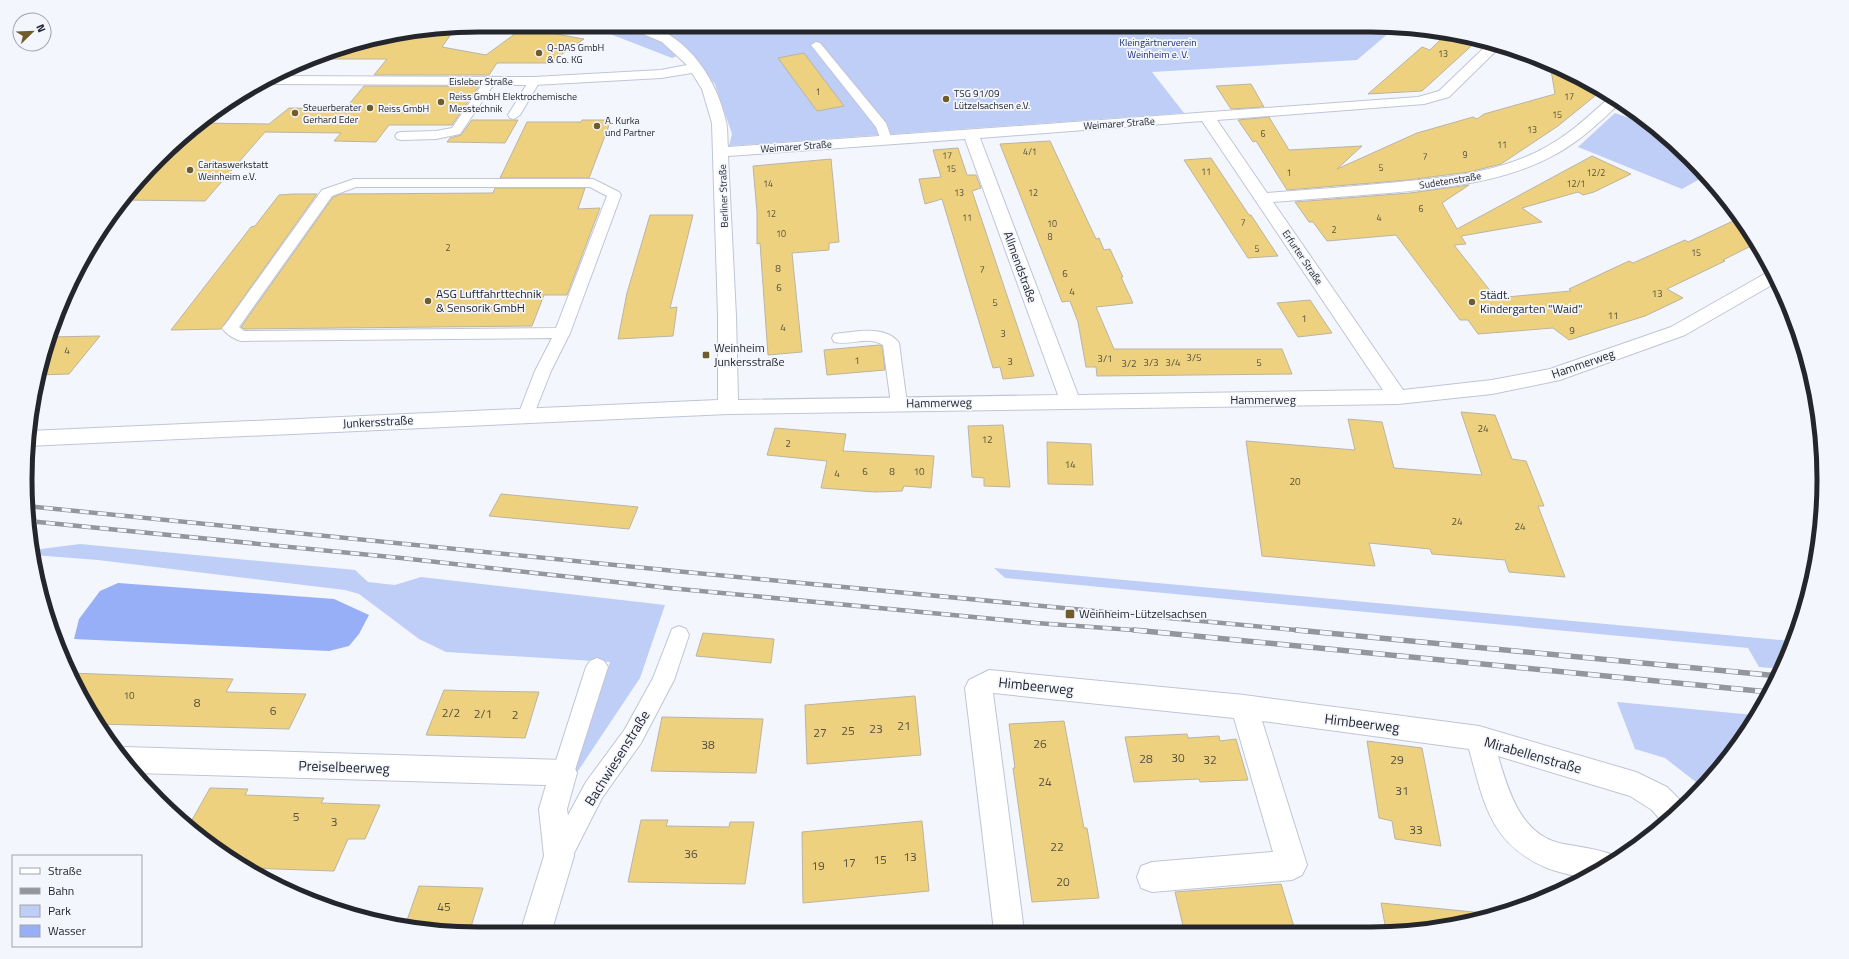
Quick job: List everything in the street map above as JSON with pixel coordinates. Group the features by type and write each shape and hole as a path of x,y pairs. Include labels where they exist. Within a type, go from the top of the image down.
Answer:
{"street":[{"name":"Berliner Straße","path":"650,32 667,39 696,68 709,89 719,123 727,316 728,407"},
{"name":"Weimarer Straße","path":"721,152 1403,103 1432,98 1444,94 1491,49"},
{"name":"Eisleber Straße","path":"278,80 534,81 661,74 696,68"},
{"name":"Sudetenstraße","path":"1262,198 1421,185 1466,179 1507,169 1541,156 1569,140 1611,103"},
{"name":"Erfurter Straße","path":"1207,117 1398,397"},
{"name":"Allmendstraße","path":"971,133 1070,401"},
{"name":"Hammerweg","path":"728,407 1398,397 1492,387 1553,375 1678,331 1769,279"},
{"name":"Junkersstraße","path":"34,439 526,415 728,407"},
{"name":"Himbeerweg","path":"1008,927 978,688 989,681 1244,707 1479,738"},
{"path":"1152,877 1292,865 1244,707"},
{"name":"Mirabellenstraße","path":"1479,738 1636,785 1651,792 1671,810"},
{"name":"Mirabellenstraße","path":"1479,738 1502,812 1515,832 1532,846 1552,855 1598,864"},
{"name":"Preiselbeerweg","path":"131,760 563,773"},
{"name":"Bachwiesenstraße","path":"537,927 559,856 552,809 563,773"}],"lane":[{"path":"816,45 882,126 886,140"},
{"path":"401,136 436,135 456,130 490,81"},
{"path":"514,115 534,81"},
{"path":"526,415 543,371 562,333 614,195 593,183 354,183 327,193 230,328 241,336 562,333"},
{"path":"840,338 876,336 885,338 891,343 899,404"},
{"name":"Bachwiesenstraße","path":"559,856 594,790 633,736 663,680 679,635"},
{"name":"Bachwiesenstraße","path":"563,773 597,667"}],"green space":[{"name":"TSG 91/09 Lützelsachsen e.V.","path":"605,32 1389,33 1357,60 1152,72 1184,113 729,146 732,134 715,84 687,52 672,58"},
{"path":"1615,113 1638,121 1642,124 1665,143 1701,178 1682,189 1578,147"},
{"path":"80,544 355,570 368,582 395,585 421,577 665,605 640,678 572,780 610,662 446,652 419,639 359,594 345,590 98,560 39,555 38,549"},
{"path":"994,568 1787,641 1775,668 1759,667 1748,648 1005,578"},
{"path":"1617,702 1750,715 1725,752 1698,784 1665,758 1635,749"}],"water":[{"path":"118,583 334,599 369,615 359,634 349,646 329,651 74,639 79,619 100,591"}],"building":[{"path":"518,32 545,32 584,39 549,63 497,63 489,75 374,75 387,59 328,59 364,47 392,41 450,33 452,33 442,47 486,55"},
{"path":"1442,38 1473,44 1422,91 1368,94 1422,47 1430,50"},
{"path":"804,53 844,106 817,111 778,58"},
{"path":"1551,71 1597,94 1558,126 1501,164 1469,172 1408,180 1287,190 1256,141 1253,142 1238,120 1269,117 1289,150 1362,146 1337,169 1417,133 1473,117 1477,119 1484,114 1555,94"},
{"path":"1251,84 1264,107 1231,109 1216,86"},
{"path":"364,86 479,86 452,125 389,125 376,142 334,141 341,133 265,132 205,201 130,200 163,163 208,123 269,124 289,108 345,109"},
{"path":"472,120 518,120 505,143 447,142 450,138 461,135"},
{"path":"582,120 611,120 589,178 500,178 527,122 581,122"},
{"path":"1050,141 1096,239 1099,238 1104,250 1110,249 1133,303 1096,307 1114,349 1282,349 1292,374 1097,376 1096,367 1086,367 1078,322 1070,301 1062,302 1000,144"},
{"path":"958,148 967,175 976,175 981,188 972,191 1034,376 1003,379 1000,367 993,368 942,199 925,204 919,179 941,177 933,150"},
{"path":"1592,156 1631,174 1594,192 1583,195 1578,192 1522,208 1542,222 1461,236 1466,244 1454,245 1496,298 1571,291 1569,289 1629,261 1633,263 1685,240 1688,242 1733,221 1736,223 1751,246 1723,260 1725,261 1667,289 1683,298 1645,316 1569,340 1553,328 1478,334 1468,320 1460,320 1396,235 1327,241 1313,222 1309,222 1295,202 1410,193 1469,185 1442,203 1457,229"},
{"path":"1211,158 1278,256 1248,258 1184,160"},
{"path":"831,159 839,242 829,243 829,250 792,253 802,352 768,355 760,243 757,244 757,212 753,166"},
{"path":"495,188 585,188 578,209 600,208 567,295 544,295 532,326 244,329 241,327 333,197 341,194 493,193"},
{"path":"317,194 221,329 171,330 251,227 255,226 279,195"},
{"path":"650,215 693,215 670,308 677,307 673,336 618,339 627,293"},
{"path":"1310,300 1332,333 1298,337 1277,303"},
{"path":"100,336 69,374 45,375 56,337"},
{"path":"879,345 882,346 885,370 827,375 824,350"},
{"path":"1461,412 1495,415 1512,459 1526,461 1544,506 1538,506 1565,577 1509,572 1505,560 1432,554 1430,549 1369,543 1375,566 1262,556 1246,441 1355,450 1348,419 1382,422 1394,468 1482,475"},
{"path":"1003,425 1010,487 984,486 984,478 972,477 968,426"},
{"path":"775,428 846,434 843,451 934,456 931,488 904,486 902,491 875,492 821,488 827,461 767,455"},
{"path":"1047,442 1091,444 1093,485 1048,484"},
{"path":"501,494 638,507 629,529 489,516"},
{"path":"703,633 774,639 771,663 696,656"},
{"path":"76,673 233,679 226,692 306,694 289,729 105,724"},
{"path":"444,690 539,692 525,738 426,735"},
{"path":"915,696 921,755 807,764 805,705"},
{"path":"662,717 763,719 756,773 651,771"},
{"path":"1064,721 1084,828 1087,828 1099,898 1032,902 1013,768 1015,768 1009,724"},
{"path":"1187,734 1188,738 1219,736 1220,741 1236,739 1248,780 1200,782 1199,779 1134,782 1125,737"},
{"path":"1367,741 1422,748 1441,846 1395,839 1392,821 1379,818"},
{"path":"210,788 248,789 245,795 324,798 321,803 380,805 365,839 348,839 334,871 259,868 231,852 191,822"},
{"path":"641,820 668,820 666,826 729,827 730,822 754,822 745,884 628,882"},
{"path":"922,821 929,891 803,903 802,832"},
{"path":"1281,884 1294,927 1183,927 1175,892"},
{"path":"419,886 483,888 471,927 450,926 407,921"},
{"path":"1381,903 1481,913 1428,923 1385,926"}],"railway":[{"path":"33,507 675,571 1306,631"},
{"path":"34,522 401,558 669,588 1036,623 1136,630"},
{"path":"1136,630 1147,631"},
{"path":"1136,630 1763,691"},
{"path":"1296,630 1772,675"}],"place":[{"name":"Q-DAS GmbH & Co. KG","path":"539,53"},
{"name":"TSG 91/09 Lützelsachsen e.V.","path":"946,99"},
{"name":"Reiss GmbH Elektrochemische Messtechnik","path":"441,102"},
{"name":"Reiss GmbH","path":"370,108"},
{"name":"Steuerberater Gerhard Eder","path":"295,113"},
{"name":"A. Kurka und Partner","path":"597,126"},
{"name":"Caritaswerkstatt Weinheim e.V.","path":"190,170"},
{"name":"ASG Luftfahrttechnik & Sensorik GmbH","path":"428,301"},
{"name":"Städt. Kindergarten \"Waid\"","path":"1472,302"},
{"name":"Weinheim Junkersstraße","path":"706,355"},
{"name":"Weinheim-Lützelsachsen","path":"1070,614"}],"park label":[{"name":"Kleingärtnerverein Weinheim e. V.","path":"1158,48"}]}
